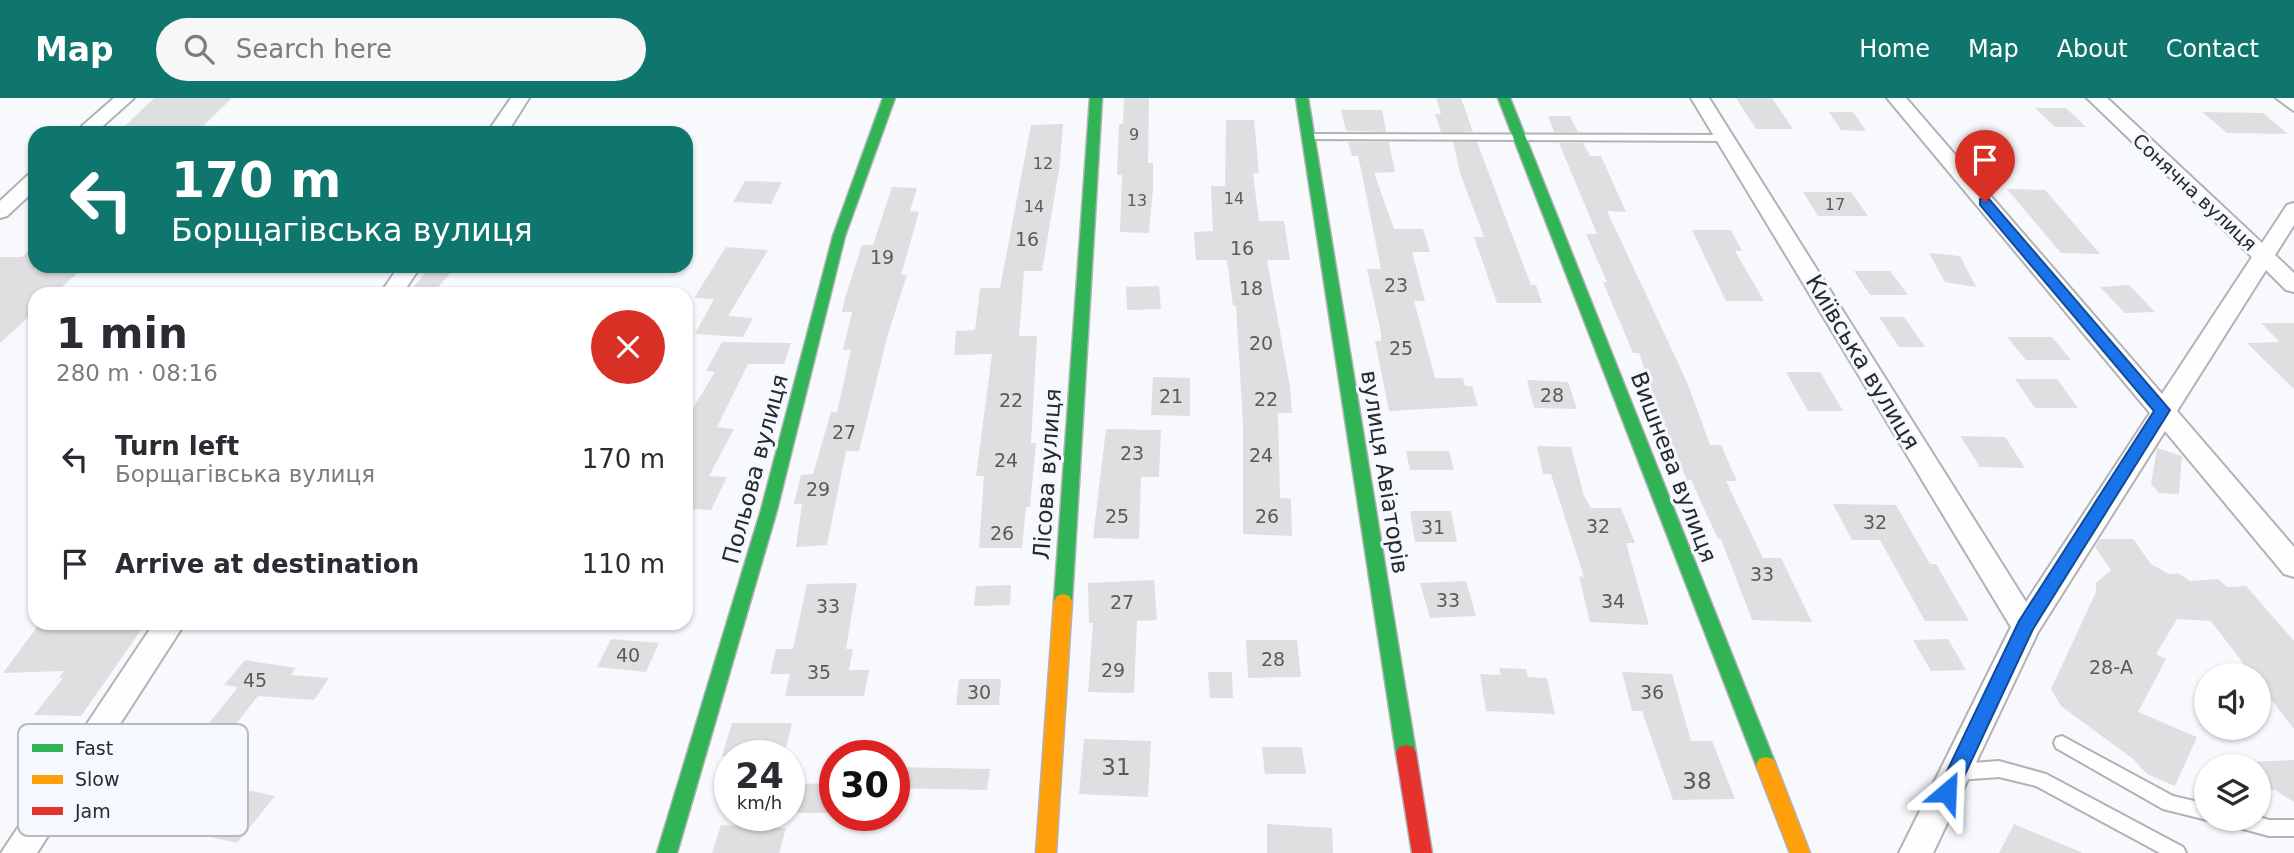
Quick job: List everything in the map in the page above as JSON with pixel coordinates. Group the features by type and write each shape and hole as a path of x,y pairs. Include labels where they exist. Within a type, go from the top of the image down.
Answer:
{"street":[{"path":"92,126 125,98"},
{"path":"502,126 520,98"},
{"name":"Польова вулиця","path":"667,853 769,510 839,236 889,98"},
{"name":"Лісова вулиця","path":"1046,853 1096,98"},
{"name":"вулиця Авіаторів","path":"1302,98 1422,853"},
{"name":"Вишнева вулиця","path":"1504,98 1800,853"},
{"name":"Київська вулиця","path":"1700,98 2026,626"},
{"path":"1896,98 2294,566"},
{"name":"Сонячна вулиця","path":"2096,98 2294,285"},
{"path":"2286,98 2294,105"},
{"path":"0,212 28,186"},
{"path":"1916,853 1958,772 2026,626 2162,410 2294,209"},
{"path":"103,724 165,630"},
{"path":"18,853 29,836"}],"lane":[{"path":"1309,137 1727,138"},
{"path":"2062,743 2169,803 2194,809"},
{"path":"1958,772 1998,769 2040,779 2177,853"},
{"path":"2271,828 2294,828"}],"building":[{"path":"154,98 232,98 203,126 125,126"},
{"path":"1124,98 1149,98 1148,163 1153,163 1153,189 1149,233 1120,232 1122,175 1117,175 1119,124 1123,124"},
{"path":"1436,98 1461,98 1473,132 1441,132 1435,114 1441,114"},
{"path":"1736,98 1772,98 1793,129 1756,129"},
{"path":"2035,108 2066,108 2086,127 2055,127"},
{"path":"1341,110 1382,110 1386,132 1346,131"},
{"path":"1829,112 1853,112 1866,131 1841,130"},
{"path":"2202,112 2263,113 2288,134 2227,133"},
{"path":"1548,116 1570,116 1578,132 1554,132"},
{"path":"1226,120 1254,120 1259,173 1253,173 1259,221 1284,221 1290,260 1267,260 1290,387 1292,413 1278,413 1280,498 1291,499 1292,536 1243,534 1243,423 1236,306 1233,306 1227,260 1196,260 1194,232 1213,231 1211,186 1225,186"},
{"path":"1063,124 1059,170 1042,271 1024,271 1019,336 1037,336 1031,443 1036,443 1030,507 1026,507 1022,548 979,548 984,476 976,476 992,354 954,355 956,331 975,330 980,288 1000,288 1031,125"},
{"path":"1348,142 1389,142 1395,172 1374,173 1394,229 1423,229 1430,252 1412,252 1425,301 1414,301 1435,378 1463,378 1465,386 1472,386 1478,406 1389,411 1375,341 1381,341 1381,333 1367,269 1381,269 1358,156 1352,156"},
{"path":"1453,142 1477,142 1531,285 1536,285 1542,303 1497,303 1474,237 1484,237 1460,173"},
{"path":"1559,143 1583,143 1590,156 1601,156 1626,212 1607,211 1687,382 1710,445 1721,445 1737,481 1726,481 1763,558 1781,558 1812,622 1752,620 1721,539 1718,539 1691,480 1687,480 1659,412 1639,353 1633,353 1603,282 1607,282 1586,234 1597,234"},
{"path":"745,181 782,182 771,204 733,202"},
{"path":"892,187 917,188 910,211 919,212 901,275 907,275 888,334 859,451 846,451 827,545 796,547 802,504 794,504 801,475 813,474 831,412 837,412 851,350 843,350 852,312 842,312 845,298 862,245 873,245"},
{"path":"2007,189 2045,190 2100,254 2061,253"},
{"path":"1803,192 1851,192 1868,216 1818,216"},
{"path":"1692,230 1731,230 1742,251 1735,251 1764,301 1726,301"},
{"path":"726,247 768,250 728,316 753,318 743,337 695,334 714,299 694,298"},
{"path":"28,251 28,273 78,273 62,287 28,287 28,317 0,343 0,257 22,257"},
{"path":"1929,253 1960,256 1976,287 1945,282"},
{"path":"1854,271 1890,271 1908,295 1870,295"},
{"path":"425,273 450,273 438,287 414,287"},
{"path":"2129,285 2155,312 2125,313 2100,287"},
{"path":"1159,286 1161,309 1127,310 1126,287"},
{"path":"1879,317 1904,317 1925,347 1899,347"},
{"path":"2261,323 2294,323 2294,389 2247,343 2280,342"},
{"path":"2007,337 2052,337 2071,360 2026,360"},
{"path":"722,342 791,343 784,364 748,364 717,427 734,429 709,476 727,477 711,510 693,509 693,408 715,372 706,371"},
{"path":"1786,372 1820,372 1843,411 1808,411"},
{"path":"1153,377 1190,378 1190,416 1151,415"},
{"path":"2015,379 2057,379 2078,408 2035,408"},
{"path":"1527,380 1568,382 1577,409 1534,408"},
{"path":"1106,429 1161,430 1159,477 1141,477 1139,539 1093,538"},
{"path":"1960,436 2005,437 2025,468 1980,467"},
{"path":"1537,446 1571,447 1584,496 1591,508 1621,508 1635,543 1626,543 1649,625 1590,622 1579,576 1584,577 1551,474 1543,474"},
{"path":"2157,448 2182,456 2179,494 2159,493 2151,484"},
{"path":"1406,451 1449,451 1454,470 1410,470"},
{"path":"1833,504 1896,505 1930,564 1936,564 1969,621 1925,621 1880,540 1852,540"},
{"path":"1410,511 1451,511 1457,542 1415,542"},
{"path":"2100,539 2133,539 2151,564 2169,574 2178,573 2190,581 2218,579 2227,587 2246,586 2294,641 2294,729 2271,699 2271,663 2243,663 2211,621 2177,619 2156,654 2166,659 2138,712 2194,736 2196,740 2175,786 2147,774 2133,759 2061,706 2051,689 2096,592 2096,583 2111,570 2095,547"},
{"path":"1154,580 1157,620 1137,621 1134,693 1088,692 1093,623 1089,623 1088,583"},
{"path":"1466,581 1476,616 1430,618 1420,583"},
{"path":"857,583 846,649 853,649 849,670 869,670 864,696 785,696 790,674 770,674 776,649 793,649 807,584"},
{"path":"1011,585 1010,605 974,606 976,586"},
{"path":"35,630 141,630 81,716 34,715 63,678 59,678 64,671 3,673"},
{"path":"611,639 659,643 646,672 597,667"},
{"path":"1948,639 1966,670 1931,671 1913,640"},
{"path":"1246,640 1297,640 1301,677 1248,678"},
{"path":"245,660 296,668 291,675 329,678 314,700 258,696 236,724 208,724 238,687 224,685"},
{"path":"1499,668 1526,669 1528,677 1547,678 1555,714 1486,711 1480,674 1501,675"},
{"path":"1208,672 1232,672 1233,698 1210,698"},
{"path":"1622,672 1672,674 1691,741 1712,741 1735,799 1673,800 1642,711 1632,711"},
{"path":"959,679 1001,679 999,705 956,705"},
{"path":"732,723 792,723 788,740 727,740"},
{"path":"1084,739 1151,741 1148,797 1079,794"},
{"path":"1262,747 1302,747 1306,774 1265,774"},
{"path":"2294,760 2294,802 2271,790 2271,761"},
{"path":"910,767 990,769 987,790 910,788"},
{"path":"805,784 819,784 819,813 805,813"},
{"path":"248,790 275,796 248,829"},
{"path":"1267,824 1332,828 1333,853 1267,853"},
{"path":"2014,824 2083,853 1999,853"},
{"path":"719,831 785,831 779,853 712,853"},
{"path":"206,836 243,836 237,843"}],"traffic: fast":[{"path":"667,853 769,510 839,236 889,98"},
{"path":"1063,601 1096,98"},
{"path":"1302,98 1406,753"},
{"path":"1504,98 1766,765"}],"traffic: slow":[{"path":"1046,853 1063,601"},
{"path":"1766,765 1800,853"}],"traffic: jam":[{"path":"1406,753 1422,853"}],"route":[{"path":"1947,792 2026,626 2162,410 1985,202"}]}
